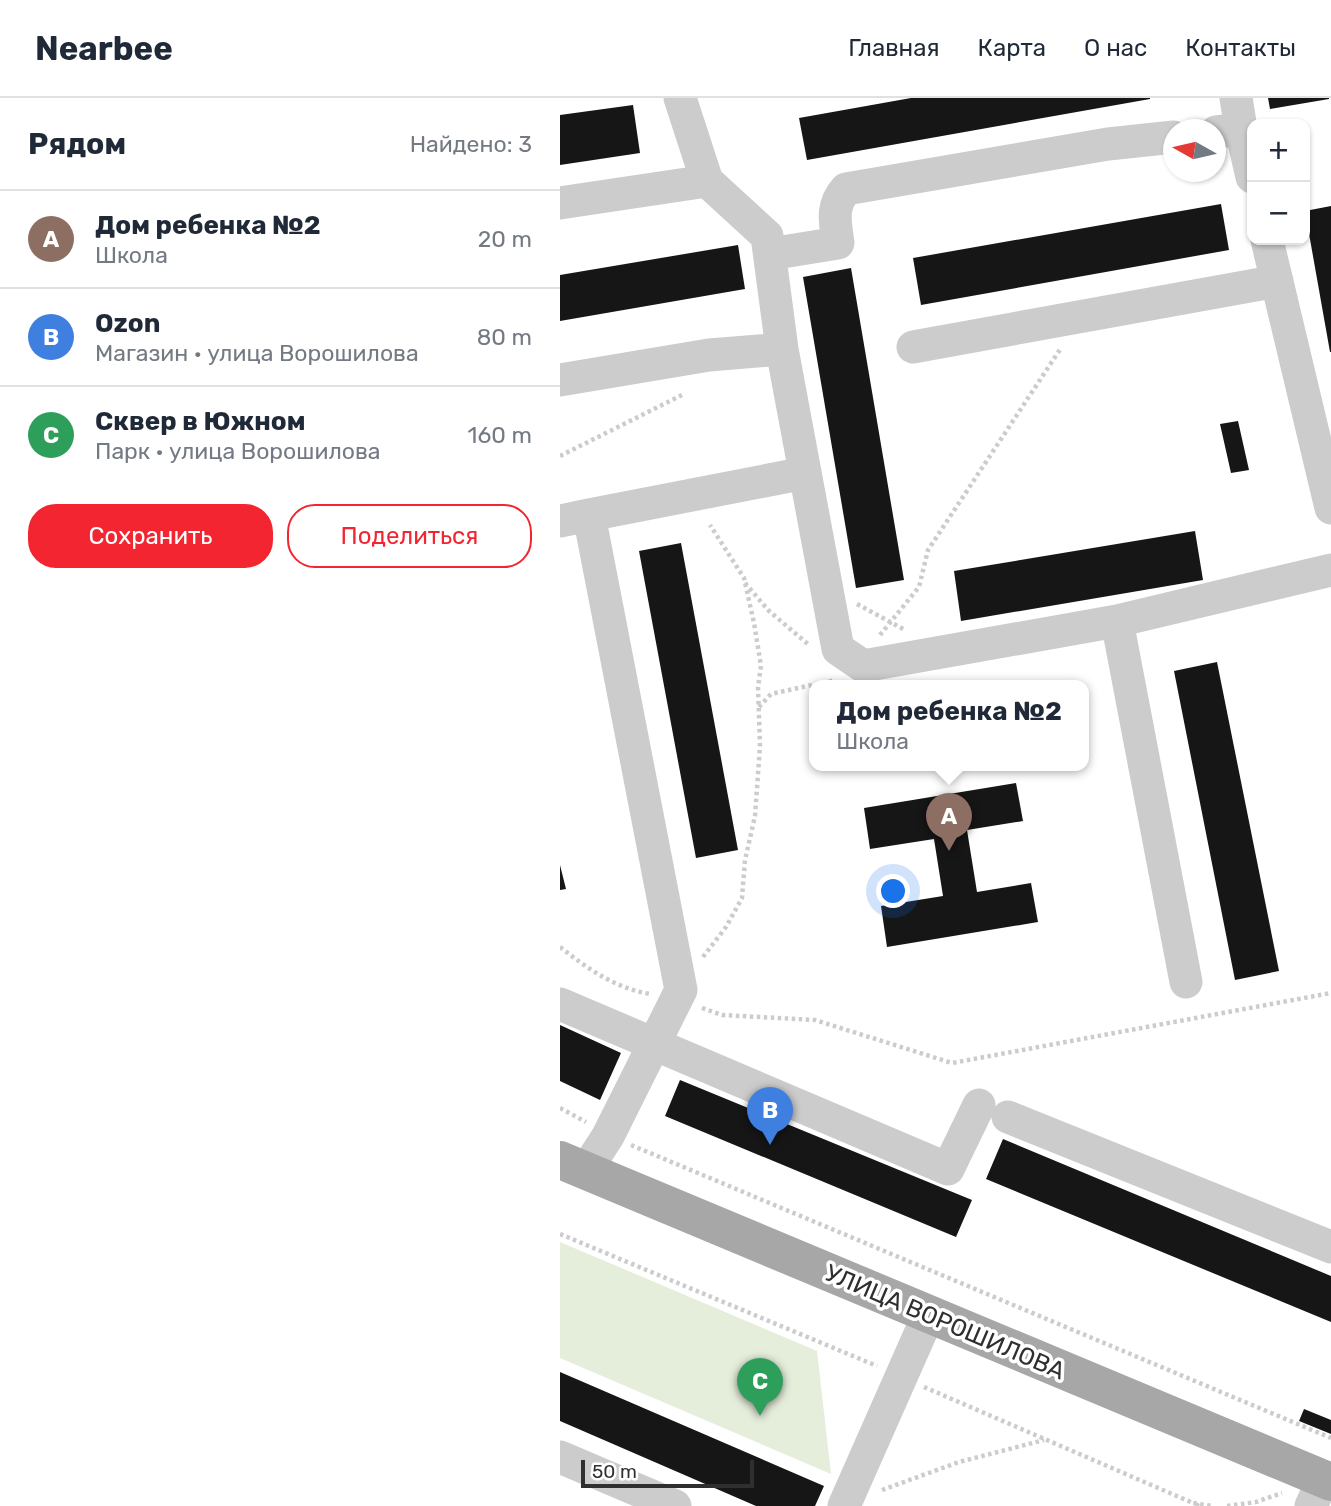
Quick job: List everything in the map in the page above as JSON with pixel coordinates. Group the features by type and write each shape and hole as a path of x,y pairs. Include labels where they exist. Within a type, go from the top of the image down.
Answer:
{"main road":[{"name":"УЛИЦА ВОРОШИЛОВА","path":"573,1165 928,1316 1313,1489"}],"lane":[{"path":"680,98 707,181 767,236 782,349 838,649 856,664 863,666 1116,621 1331,570"},
{"path":"1231,120 1247,163"},
{"path":"770,254 838,243 834,214 836,200 846,189 1108,144 1163,138"},
{"path":"560,203 707,181"},
{"path":"1268,245 1331,508"},
{"path":"912,347 1277,281"},
{"path":"560,380 709,355 782,349"},
{"path":"573,1165 608,1136 679,994 575,518 805,473"},
{"path":"1116,621 1186,982"},
{"path":"560,1004 948,1169 993,1111 1331,1247"},
{"path":"844,1506 928,1316"},
{"path":"560,1457 675,1506"}],"path":[{"path":"838,680 856,664 919,587 928,550 1066,340 1073,318"},
{"path":"560,456 682,395"},
{"path":"710,525 744,583 801,640 856,664"},
{"path":"825,581 847,599 945,652"},
{"path":"679,994 726,927 742,898 745,860 755,816 760,746 761,666 744,583"},
{"path":"759,707 771,694 809,686"},
{"path":"560,947 589,970 628,990 679,994 722,1015 815,1020 952,1063 1331,993"},
{"path":"560,1108 608,1136 1331,1438"},
{"path":"560,1234 878,1367"},
{"path":"918,1384 1199,1506"},
{"path":"875,1493 959,1462 1046,1440"},
{"path":"1227,1506 1313,1489"},
{"path":"1193,1503 1212,1506"}],"green space":[{"path":"560,1242 817,1351 831,1474 560,1358"}],"building":[{"path":"911,98 1150,99 807,160 799,118"},
{"path":"1268,98 1329,98 1329,99 1270,109"},
{"path":"633,105 640,153 560,165 560,115"},
{"path":"1221,204 1229,250 921,305 913,258"},
{"path":"1331,206 1331,352 1310,239 1310,210"},
{"path":"738,245 745,289 560,321 560,275"},
{"path":"851,268 904,580 856,588 803,277"},
{"path":"1238,421 1249,470 1231,473 1220,424"},
{"path":"1195,531 1203,580 961,621 954,571"},
{"path":"681,543 738,850 696,858 639,551"},
{"path":"1217,662 1279,971 1235,980 1174,671"},
{"path":"1016,783 1023,821 967,830 977,892 1031,883 1038,922 887,947 881,906 943,896 934,839 870,849 864,808"},
{"path":"560,865 566,889 560,890"},
{"path":"560,1025 621,1053 600,1100 560,1081"},
{"path":"680,1080 972,1200 956,1237 665,1116"},
{"path":"1003,1139 1331,1276 1331,1322 986,1179"},
{"path":"560,1372 824,1486 815,1506 756,1506 560,1421"},
{"path":"1304,1409 1331,1420 1331,1434 1299,1421"}],"place":[{"name":"Дом ребенка №2","path":"949,851"},
{"name":"Ozon","path":"770,1145"},
{"name":"Сквер в Южном","path":"760,1416"}]}
